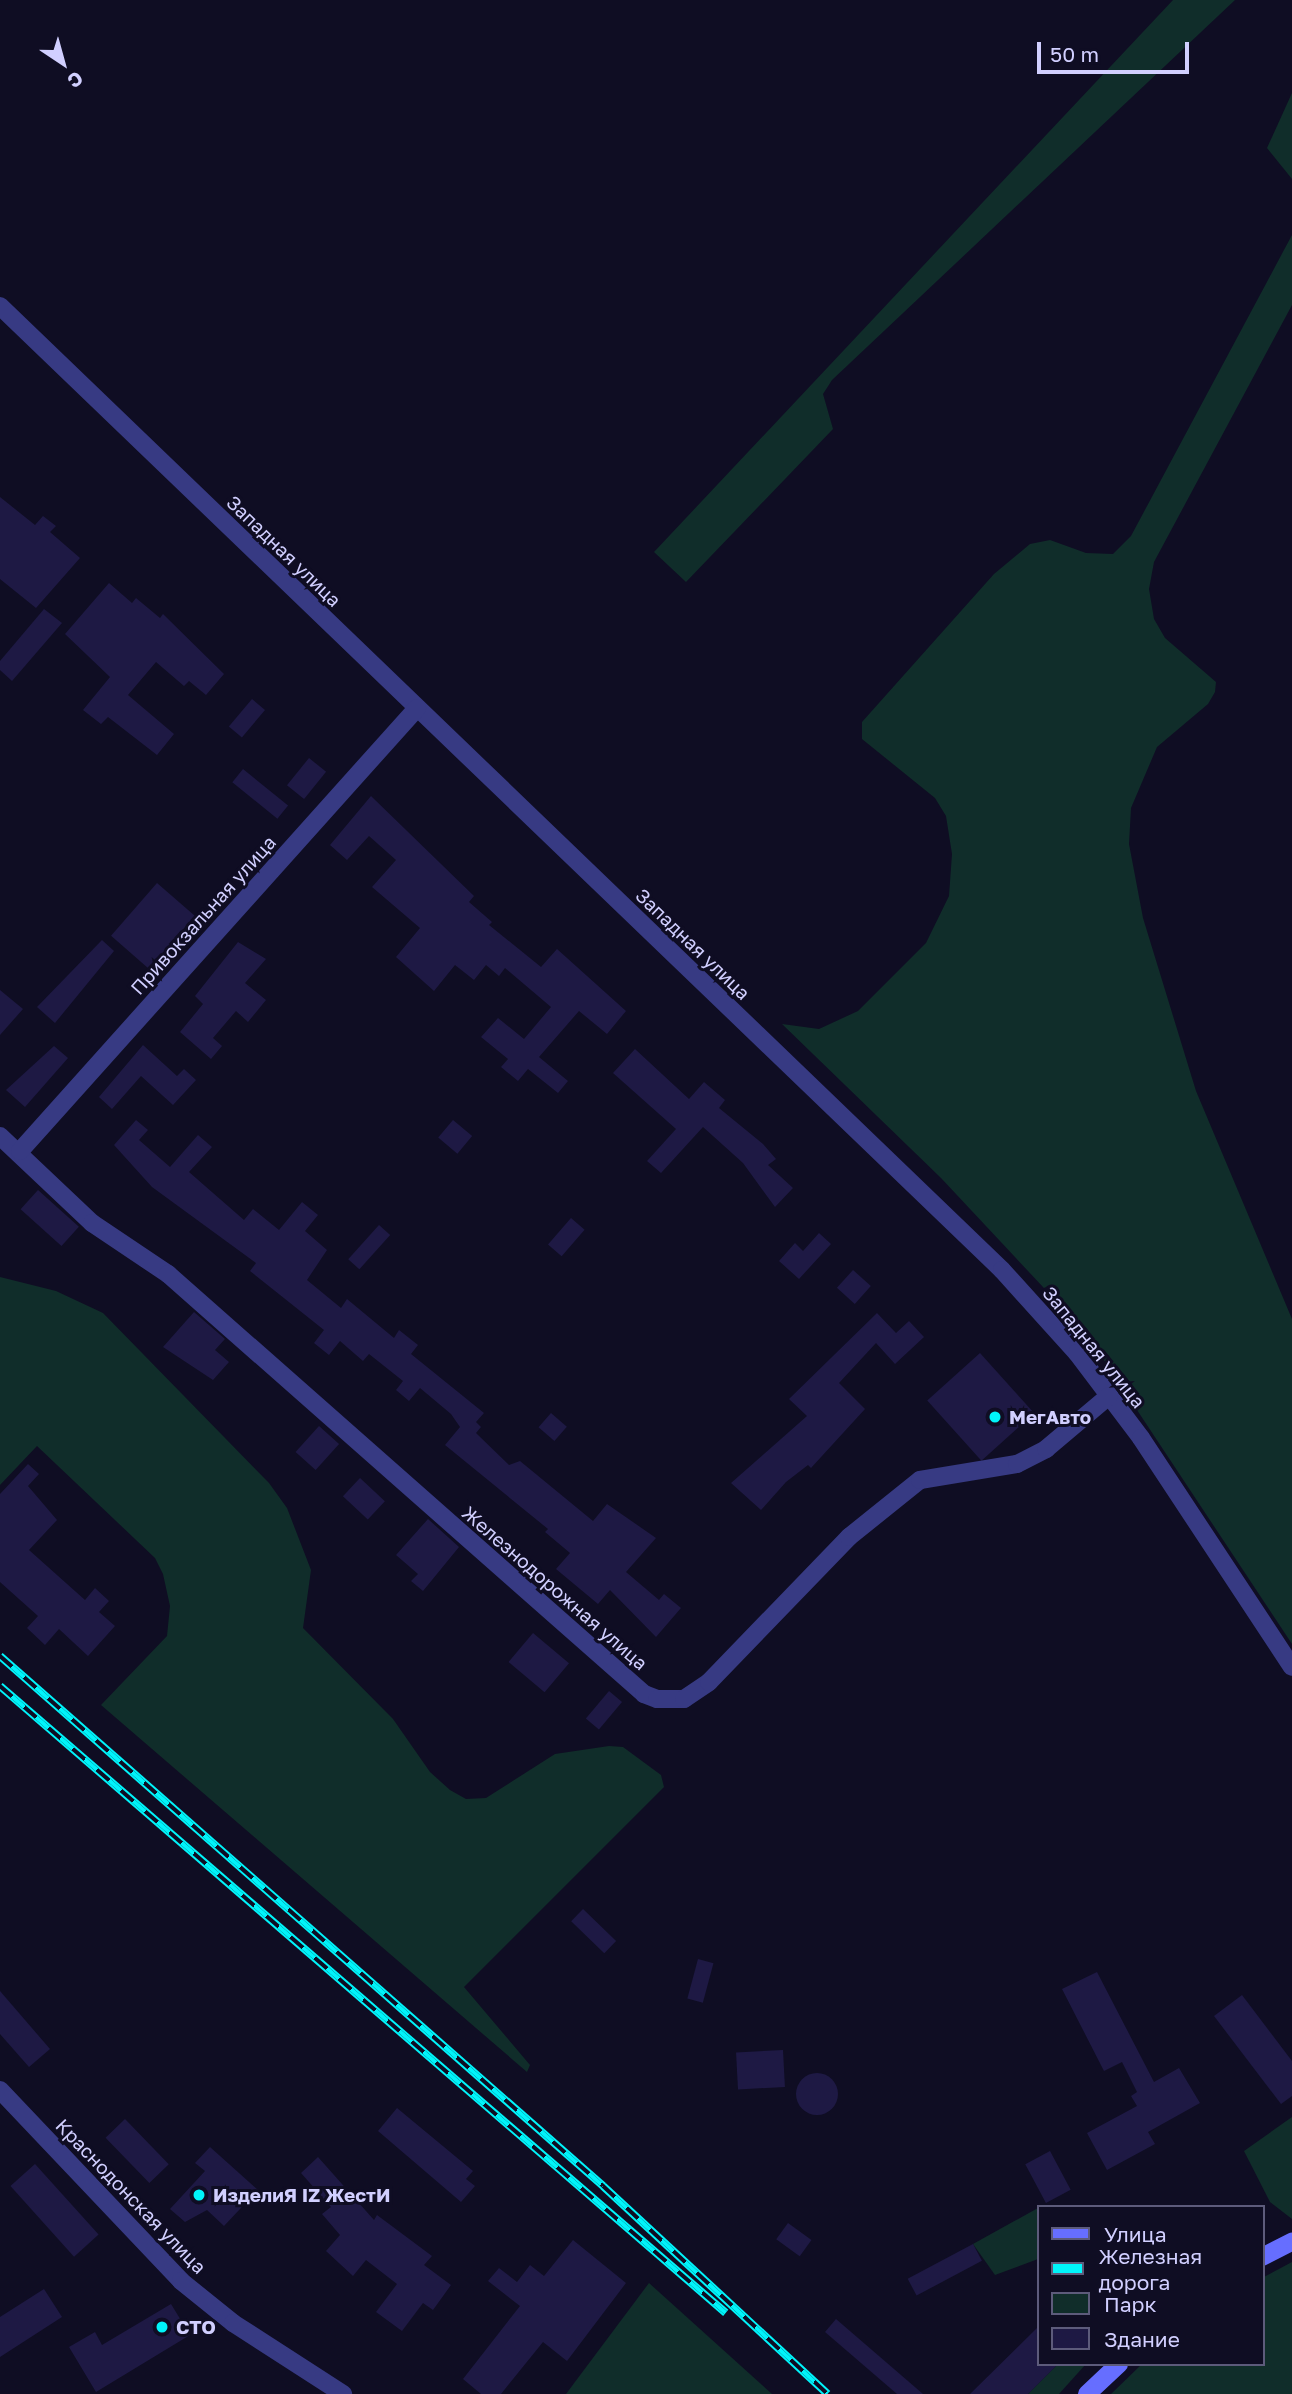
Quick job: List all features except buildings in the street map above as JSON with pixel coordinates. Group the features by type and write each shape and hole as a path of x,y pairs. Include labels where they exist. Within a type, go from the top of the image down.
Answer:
{"main road":[{"path":"1264,2256 1292,2242"},
{"path":"1087,2394 1117,2366"}],"street":[{"name":"Западная улица","path":"0,306 1002,1270 1109,1396 1292,1667"},
{"name":"Привокзальная улица","path":"20,1151 417,708"},
{"name":"Железнодорожная улица","path":"0,1136 20,1151 92,1223 168,1274 644,1694 657,1699 684,1699 709,1682 849,1537 920,1480 1017,1464 1046,1449 1109,1396"},
{"name":"Краснодонская улица","path":"0,2090 181,2281 233,2323 343,2394"}],"green space":[{"path":"1173,0 1235,0 832,380 823,394 833,429 686,582 654,552"},
{"path":"1292,93 1292,179 1267,148"},
{"path":"1292,235 1292,305 1154,562 1149,589 1154,619 1165,638 1216,682 1215,692 1208,704 1157,747 1131,808 1129,844 1143,918 1196,1091 1292,1319 1292,1644 1086,1333 941,1178 782,1024 819,1029 858,1011 926,943 949,896 952,854 946,816 935,798 862,739 862,722 994,574 1030,544 1050,540 1086,553 1113,554 1131,536"},
{"path":"0,1277 56,1291 103,1313 269,1483 287,1508 311,1570 303,1628 393,1719 430,1772 450,1790 466,1799 486,1798 555,1754 609,1746 623,1747 661,1775 664,1787 464,1987 530,2065 527,2072 101,1705 167,1636 170,1606 163,1574 155,1558 37,1446 0,1485"},
{"path":"1292,2117 1292,2219 1270,2202 1244,2151"},
{"path":"1036,2209 1036,2260 995,2275 973,2244"},
{"path":"1292,2262 1292,2394 1111,2394 1140,2366 1264,2366 1264,2277"},
{"path":"649,2283 772,2394 566,2394"},
{"path":"1056,2366 1084,2366 1059,2394 1028,2394"}],"railway":[{"path":"0,1656 603,2186 828,2394"},
{"path":"0,1686 726,2313"}],"place":[{"name":"МегАвто","path":"995,1417"},
{"name":"ИзделиЯ IZ ЖестИ","path":"199,2195"},
{"name":"СТО","path":"162,2327"}]}
